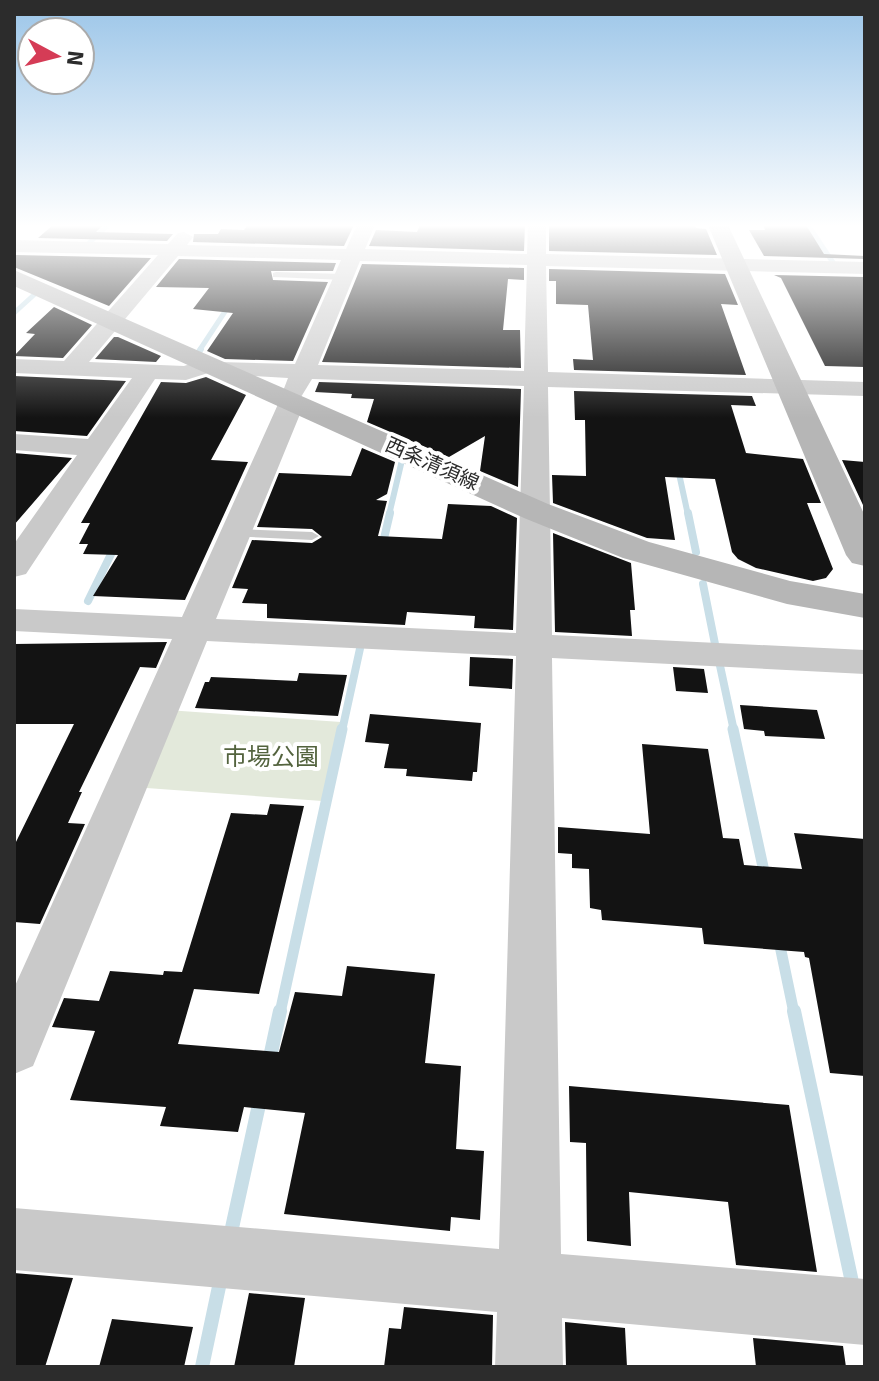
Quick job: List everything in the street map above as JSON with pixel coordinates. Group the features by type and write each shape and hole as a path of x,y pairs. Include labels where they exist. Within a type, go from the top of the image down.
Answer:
{"main road":[{"name":"西条清須線","path":"42,289 536,511 636,550 697,570 787,592 865,606"},
{"path":"747,289 865,555"}],"street":[{"path":"71,368 139,289"},
{"path":"14,1048 339,289"},
{"path":"529,1367 537,289"},
{"path":"14,366 186,373 213,367 865,389"},
{"path":"14,567 148,372"},
{"path":"14,442 93,448"},
{"path":"14,620 865,662"},
{"path":"14,1239 530,1286 865,1312"}],"lane":[{"path":"235,533 312,536"}],"green space":[{"name":"市場公園","path":"167,710 341,722 322,801 133,787"}],"building":[{"path":"69,289 123,289 109,306"},
{"path":"208,289 325,289 293,361 225,359 207,351 233,313 193,309"},
{"path":"352,289 507,289 503,330 520,330 521,368 322,362"},
{"path":"556,289 731,289 738,305 721,304 746,375 574,370 573,359 593,360 588,305 556,304"},
{"path":"787,289 865,289 865,367 825,366"},
{"path":"54,307 92,325 63,358 14,356 35,334 26,333"},
{"path":"114,337 161,356 156,362 95,359"},
{"path":"14,376 126,381 87,436 14,431"},
{"path":"206,377 246,395 211,460 248,462 185,600 93,596 118,555 83,554 88,544 79,544 90,523 81,523 161,382 186,383"},
{"path":"319,382 521,389 518,487 480,471 485,436 449,457 367,422 374,399 315,392"},
{"path":"574,391 752,396 756,406 731,405 746,453 803,459 821,503 807,503 833,569 826,578 813,581 756,568 738,559 732,552 715,479 665,477 675,540 647,538 553,503 552,475 586,476 585,420 575,420"},
{"path":"362,448 395,462 387,494 376,500 387,501 378,536 442,539 448,504 491,506 517,518 513,630 474,628 475,616 407,612 405,625 267,618 267,604 242,603 248,589 232,588 252,540 312,543 322,537 312,529 257,527 279,473 351,476"},
{"path":"14,453 72,458 14,525"},
{"path":"842,460 865,462 865,505 863,505"},
{"path":"553,533 631,563 635,610 630,610 632,636 555,632"},
{"path":"167,642 156,668 140,667 79,792 82,792 68,823 85,824 40,924 14,922 14,846 74,724 14,724 14,644"},
{"path":"470,657 513,659 512,689 469,686"},
{"path":"673,667 704,669 708,693 676,691"},
{"path":"299,673 347,675 338,716 195,708 205,682 209,682 211,677 297,681"},
{"path":"740,705 817,710 825,739 765,736 764,731 744,729"},
{"path":"370,714 481,723 477,772 473,772 472,781 406,776 407,769 384,768 389,744 365,742"},
{"path":"642,744 708,749 723,838 739,839 744,865 802,869 794,833 865,839 865,1076 830,1073 809,958 805,957 804,952 704,944 702,928 602,920 601,910 590,908 589,869 572,868 572,854 558,853 558,827 650,834"},
{"path":"270,804 304,806 259,994 194,989 178,1044 279,1052 295,992 342,996 347,966 435,974 425,1063 461,1066 456,1149 484,1151 480,1220 451,1217 450,1231 284,1214 305,1113 244,1107 238,1132 160,1126 166,1107 70,1100 95,1031 52,1027 64,998 99,1001 110,971 163,975 164,971 182,972 231,813 267,815"},
{"path":"569,1086 789,1105 817,1272 736,1265 728,1202 629,1192 631,1246 587,1241 586,1143 570,1142"},
{"path":"14,1273 73,1278 45,1367 14,1367"},
{"path":"249,1293 305,1298 294,1367 234,1367"},
{"path":"404,1307 493,1315 492,1367 384,1367 389,1328 401,1329"},
{"path":"112,1319 193,1327 184,1367 99,1367"},
{"path":"565,1322 625,1328 627,1367 566,1367"},
{"path":"753,1338 843,1346 846,1367 756,1367"}],"waterway":[{"path":"14,313 36,293"},
{"path":"199,351 230,304"},
{"path":"389,515 402,460"},
{"path":"678,469 688,515"},
{"path":"382,547 390,513"},
{"path":"688,513 696,552"},
{"path":"88,601 115,546"},
{"path":"703,584 716,649"},
{"path":"342,731 361,644"},
{"path":"719,661 734,731"},
{"path":"280,1013 342,729"},
{"path":"733,729 765,876"},
{"path":"779,941 794,1013"},
{"path":"269,1062 280,1011"},
{"path":"794,1011 853,1287"},
{"path":"230,1237 260,1100"},
{"path":"202,1367 220,1282"}]}
